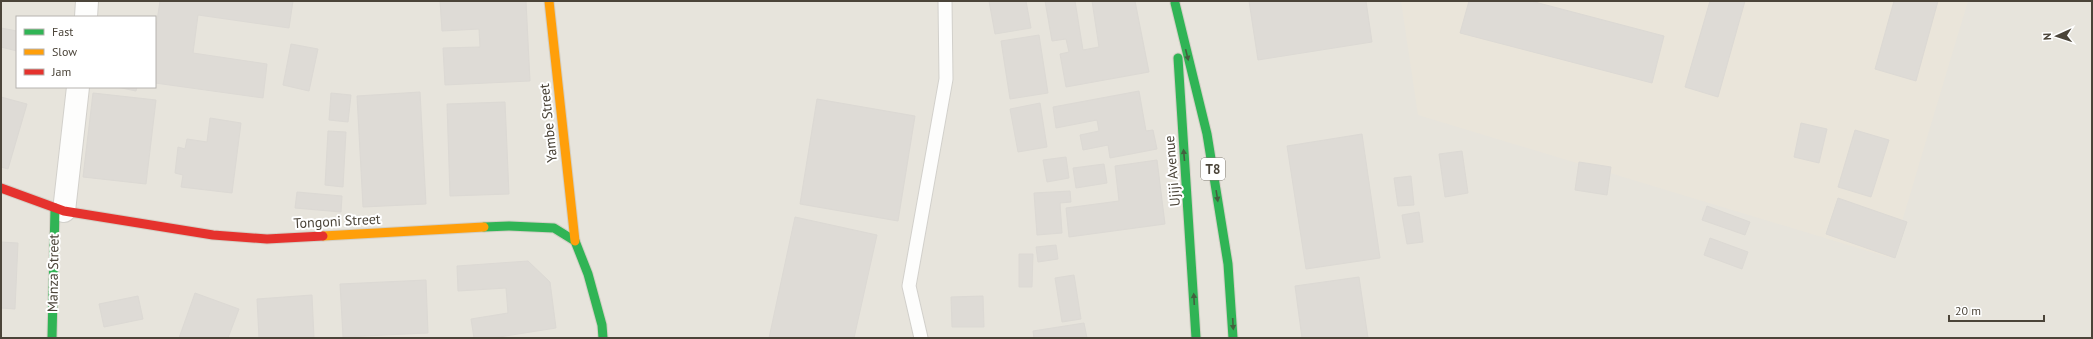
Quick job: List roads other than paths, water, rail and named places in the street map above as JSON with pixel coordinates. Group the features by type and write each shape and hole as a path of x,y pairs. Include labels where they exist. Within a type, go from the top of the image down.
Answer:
{"main road":[{"name":"Yambe Street","path":"549,1 575,241"},
{"name":"Ujiji Avenue","path":"1174,2 1196,338"},
{"name":"T8","path":"1174,2 1207,134 1228,264 1233,338"},
{"name":"Tongoni Street","path":"1,188 60,210 213,235 267,239 508,226 554,228 575,241"},
{"name":"Manza Street","path":"52,338 60,210"},
{"path":"575,241 588,274 602,325 603,338"}],"street":[{"path":"86,16 87,1"},
{"name":"Manza Street","path":"60,210 78,88"}],"lane":[{"path":"921,338 909,286 946,79 945,1"}]}
